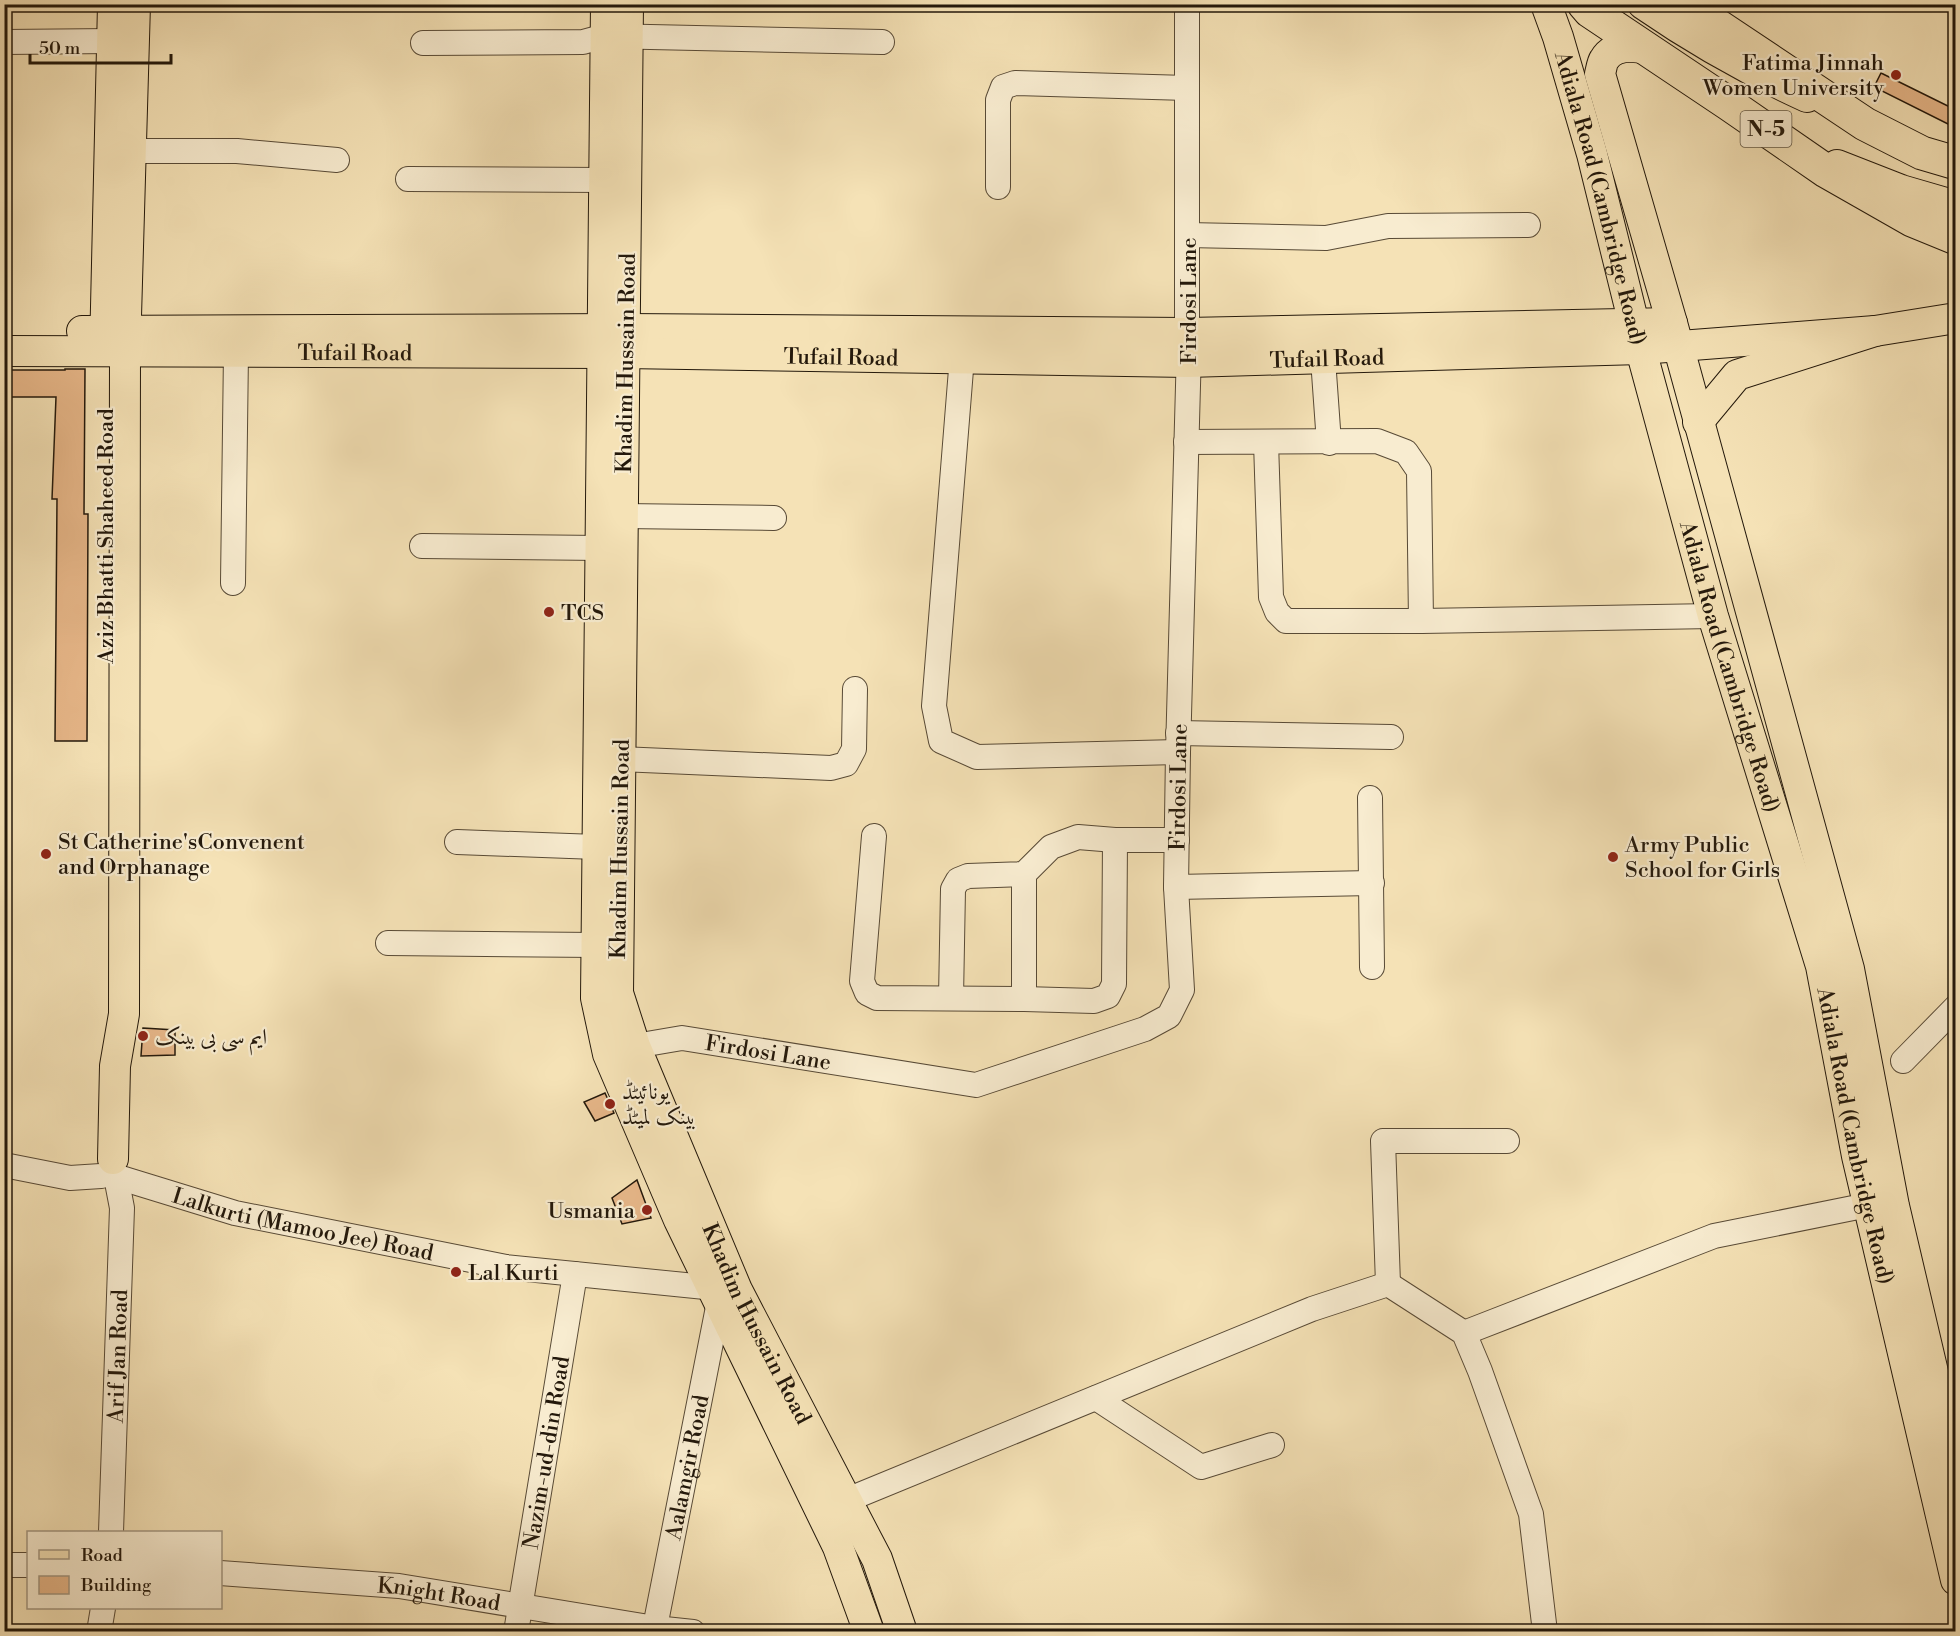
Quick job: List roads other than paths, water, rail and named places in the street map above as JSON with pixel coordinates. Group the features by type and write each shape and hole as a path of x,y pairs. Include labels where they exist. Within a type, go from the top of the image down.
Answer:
{"highway":[{"name":"N-5","path":"1584,4 1590,11 1826,171 1912,220 1956,238"},
{"name":"N-5","path":"1685,4 1865,124"},
{"path":"1865,124 1922,153 1956,163"}],"main road":[{"name":"Aziz Bhatti Shaheed Road","path":"113,4 124,1014 115,1066 113,1174"},
{"name":"Aziz Bhatti Shaheed Road","path":"116,341 131,152 135,4"},
{"name":"Khadim Hussain Road","path":"606,4 616,36 613,341 600,548 596,998 608,1054 679,1220 847,1500 877,1559 902,1632"},
{"name":"Khadim Hussain Road","path":"628,4 616,36 603,180 623,516 618,993 723,1293 838,1547 869,1632"},
{"name":"Adiala Road (Cambridge Road)","path":"1546,4 1592,154 1638,337 1713,616 1821,966 1857,1156 1956,1580"},
{"path":"1643,4 1678,28 1768,80 1865,124"},
{"name":"Adiala Road (Cambridge Road)","path":"1648,49 1634,46 1615,50 1604,59 1600,74 1675,335 1849,969 1896,1217 1956,1470"},
{"path":"1790,146 1901,190 1956,206"},
{"path":"1698,422 1737,375 1875,331 1956,318"},
{"name":"Tufail Road","path":"4,351 116,341 613,341 1187,347 1323,359 1675,335 1875,331"},
{"name":"Tufail Road","path":"4,333 236,352 613,341 962,357 1187,347 1638,337"}],"street":[{"name":"Firdosi Lane","path":"635,1046 682,1038 976,1085 1145,1029 1169,1016 1182,990 1176,887 1186,442 1187,4"},
{"path":"423,43 583,42 616,36 882,42"},
{"path":"4,42 112,41"},
{"path":"998,187 999,100 1003,87 1015,83 1187,88"},
{"path":"131,152 237,151 337,160"},
{"path":"408,179 603,180"},
{"path":"1187,235 1326,238 1388,226 1528,225"},
{"path":"233,583 236,352"},
{"path":"962,357 934,706 941,741 977,757 1178,742 1391,737"},
{"path":"1323,359 1329,442"},
{"path":"1186,442 1377,441 1406,452 1419,471 1421,621"},
{"path":"1266,442 1271,597 1276,612 1286,621 1713,616"},
{"path":"623,516 774,518"},
{"path":"422,546 600,548"},
{"path":"620,759 831,768 846,764 854,749 855,689"},
{"path":"1370,798 1372,967"},
{"path":"874,836 862,981 867,993 877,998 1094,1001 1108,996 1114,984 1114,840"},
{"path":"951,998 953,889 958,880 968,876 1024,874 1051,847 1078,837 1114,840 1177,840"},
{"path":"457,842 597,847"},
{"path":"1024,874 1024,999"},
{"path":"1176,887 1372,883"},
{"path":"388,943 597,945"},
{"path":"1904,1061 1956,1007"},
{"path":"1388,1284 1383,1142 1507,1141"},
{"name":"Lalkurti (Mamoo Jee) Road","path":"4,1165 70,1178 113,1174 235,1213 506,1266 723,1293"},
{"name":"Arif Jan Road","path":"111,1531 122,1208 113,1174"},
{"path":"1464,1334 1714,1236 1868,1205"},
{"name":"Nazim-ud-din Road","path":"516,1632 575,1274"},
{"path":"1388,1284 1464,1334 1480,1371 1531,1514 1545,1632"},
{"path":"847,1500 1312,1309 1388,1284"},
{"name":"Aalamgir Road","path":"655,1630 723,1293"},
{"path":"1096,1398 1201,1467 1272,1445"},
{"path":"4,1565 27,1564"},
{"name":"Knight Road","path":"222,1573 399,1586 655,1630 693,1632"},
{"path":"99,1632 103,1609"}],"place":[{"name":"Fatima Jinnah Women University","path":"1896,75"},
{"name":"TCS","path":"549,612"},
{"name":"St Catherine'sConvenent and Orphanage","path":"46,854"},
{"name":"Army Public School for Girls","path":"1613,857"},
{"name":"ایم سی بی بینک","path":"143,1036"},
{"name":"یونائیٹڈ بینک لمیٹڈ","path":"610,1104"},
{"name":"Usmania","path":"647,1210"},
{"name":"Lal Kurti","path":"456,1272"}]}
